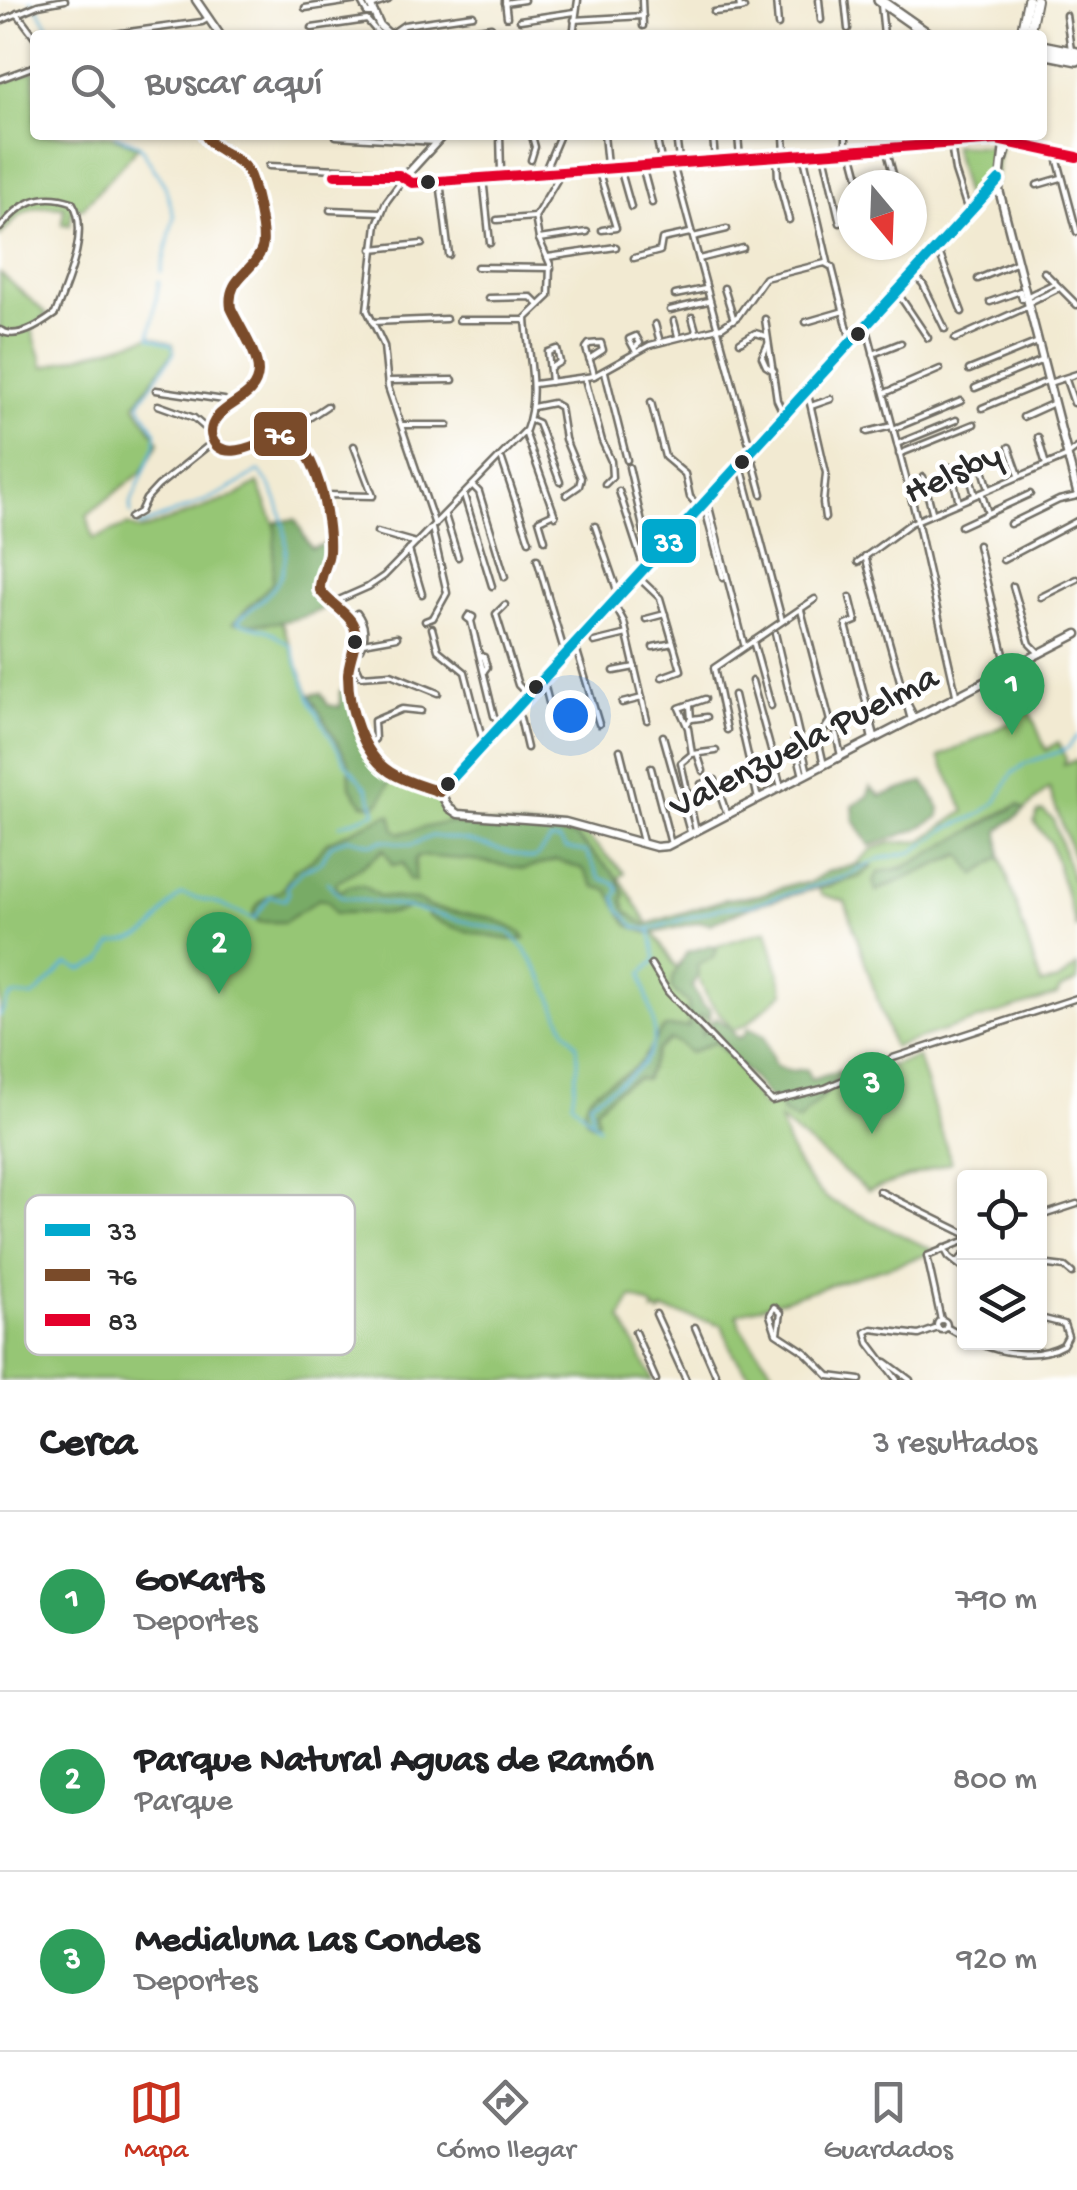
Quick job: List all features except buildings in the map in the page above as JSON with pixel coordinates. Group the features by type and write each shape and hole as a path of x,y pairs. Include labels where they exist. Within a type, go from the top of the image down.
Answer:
{"main road":[{"path":"1022,30 1028,0"},
{"path":"1030,30 1036,0"},
{"path":"880,1 915,30"},
{"path":"1047,51 1075,55"}],"street":[{"path":"0,22 38,5 65,0"},
{"path":"196,0 217,30"},
{"path":"305,8 359,0 367,13 372,6 388,0"},
{"path":"507,17 505,1 524,0"},
{"path":"573,30 578,0"},
{"path":"642,0 643,26"},
{"path":"714,12 742,9 738,0"},
{"path":"776,0 778,24"},
{"path":"819,0 822,20"},
{"path":"845,0 848,29"},
{"path":"880,1 883,30"},
{"path":"372,6 387,30"},
{"path":"520,20 575,12"},
{"path":"17,13 30,30"},
{"path":"397,30 404,25 473,15"},
{"path":"1066,15 1075,55"},
{"path":"574,20 643,16"},
{"path":"138,30 209,18"},
{"path":"312,28 367,20 376,30"},
{"path":"471,30 491,27"},
{"path":"0,79 30,68"},
{"path":"130,518 140,512 158,486 212,437 218,416 250,392 258,372 231,308 230,294 235,281 261,252 263,236 246,170 208,140"},
{"path":"425,621 433,618 447,594 433,526 387,382 384,346 367,307 372,249 381,212 438,140"},
{"path":"500,140 501,176"},
{"path":"532,140 532,160"},
{"path":"546,173 558,140"},
{"path":"602,230 616,228 603,169 604,140"},
{"path":"657,140 662,165"},
{"path":"676,140 676,164 704,289 721,338 762,494"},
{"path":"714,140 715,161"},
{"path":"738,140 740,159"},
{"path":"783,140 778,179 789,220"},
{"path":"847,140 856,170"},
{"path":"406,176 408,183 440,181 964,140"},
{"path":"1008,140 999,180 1077,494 1010,524"},
{"path":"1015,140 1077,157"},
{"path":"1033,140 1041,148"},
{"path":"951,144 968,213"},
{"path":"886,148 892,170"},
{"path":"1060,152 1062,178 1077,232"},
{"path":"534,153 550,159"},
{"path":"824,153 837,209"},
{"path":"803,154 852,341"},
{"path":"269,166 406,176"},
{"path":"642,166 652,204"},
{"path":"620,168 632,207"},
{"path":"331,604 374,584 525,432 534,384 526,320 529,312 550,294 551,268 535,216 558,172"},
{"path":"336,174 406,176"},
{"path":"483,178 490,243"},
{"path":"1037,185 1062,178"},
{"path":"440,792 999,180"},
{"path":"440,181 448,255"},
{"path":"0,228 20,205 40,198 72,202 77,212 76,259 54,314 15,335 0,330"},
{"path":"330,210 381,212"},
{"path":"497,220 535,216"},
{"path":"634,258 660,251 662,239 727,229"},
{"path":"539,239 587,232"},
{"path":"372,249 422,244"},
{"path":"548,257 616,247"},
{"path":"937,247 962,312"},
{"path":"697,260 743,248"},
{"path":"978,279 1018,262"},
{"path":"534,384 585,379 605,372 636,350 715,329 734,320 765,278 829,263"},
{"path":"477,267 551,268"},
{"path":"1044,272 1077,305"},
{"path":"913,273 945,329"},
{"path":"990,302 1038,294 1058,285"},
{"path":"724,288 734,320"},
{"path":"675,296 704,289"},
{"path":"1066,294 1077,290"},
{"path":"896,292 928,338"},
{"path":"488,298 531,297 539,305"},
{"path":"955,340 1026,297"},
{"path":"670,310 708,301"},
{"path":"806,322 844,311"},
{"path":"692,316 696,333"},
{"path":"372,322 446,319"},
{"path":"764,319 763,332 784,415"},
{"path":"459,320 526,320"},
{"path":"674,322 678,337"},
{"path":"656,324 660,342"},
{"path":"866,325 917,520 957,696"},
{"path":"740,342 746,336 763,332"},
{"path":"969,370 1038,342"},
{"path":"873,354 901,343"},
{"path":"768,344 762,357 774,371"},
{"path":"589,359 594,376"},
{"path":"975,388 1043,360"},
{"path":"550,368 551,382"},
{"path":"884,394 940,369"},
{"path":"605,372 628,460"},
{"path":"982,408 1077,374"},
{"path":"585,379 611,461 612,477 605,484"},
{"path":"1066,379 1074,404"},
{"path":"387,382 453,380"},
{"path":"156,390 224,400 231,407"},
{"path":"807,390 826,472 826,518"},
{"path":"810,406 830,400"},
{"path":"868,432 961,401"},
{"path":"652,402 665,457 685,474 690,497 703,503 745,646"},
{"path":"532,407 554,403 560,407 564,439 582,478 579,486 566,495"},
{"path":"1023,418 1054,403"},
{"path":"158,405 194,418 229,450 250,447 282,434 290,435 298,443 324,494 329,554 320,590 354,626 356,636 348,664 354,711 368,745 375,740 374,721 402,709 421,712"},
{"path":"290,435 327,406"},
{"path":"530,420 538,423 560,482"},
{"path":"897,444 956,420"},
{"path":"900,454 974,424"},
{"path":"402,425 448,425"},
{"path":"525,432 554,514 539,520 545,540"},
{"path":"1038,437 1046,465"},
{"path":"324,494 373,496 354,446"},
{"path":"1009,447 1020,476"},
{"name":"Helsby","path":"858,562 917,520 1077,448"},
{"path":"501,458 529,541"},
{"path":"981,462 989,489"},
{"path":"740,463 782,620"},
{"path":"966,463 988,514"},
{"path":"629,467 646,540 658,552"},
{"path":"950,468 959,502"},
{"path":"924,477 933,514"},
{"path":"473,486 479,492 505,577"},
{"path":"619,491 644,568"},
{"path":"962,526 1030,494"},
{"path":"464,495 492,586"},
{"path":"703,503 723,578"},
{"path":"444,515 458,557"},
{"path":"1002,560 1077,521"},
{"path":"596,526 627,634 646,720"},
{"path":"377,532 416,543"},
{"path":"978,545 1008,670"},
{"path":"409,550 422,594"},
{"path":"865,556 913,719"},
{"path":"537,559 566,654"},
{"path":"637,576 660,598 680,670"},
{"path":"1041,596 1077,579"},
{"path":"1013,586 1030,644 1040,654"},
{"path":"850,596 856,621 846,626 874,739"},
{"path":"727,730 712,670 816,599"},
{"path":"504,605 496,612 504,640 518,683 530,693"},
{"path":"800,609 830,724 818,739 824,765"},
{"path":"352,648 360,649 363,643 365,629 357,613"},
{"path":"646,618 665,614"},
{"path":"471,621 494,716 502,724"},
{"path":"432,628 438,650 465,672 484,744"},
{"path":"504,640 514,632"},
{"path":"775,633 805,775"},
{"path":"594,642 627,634"},
{"name":"Valenzuela Puelma","path":"368,745 388,771 440,792 449,808 458,814 565,822 656,847 693,833 1077,634"},
{"path":"363,643 397,637"},
{"path":"753,641 771,706"},
{"path":"653,647 673,643"},
{"path":"575,644 599,724"},
{"path":"513,668 522,662"},
{"path":"348,664 356,665 362,676 392,674 438,693"},
{"path":"614,672 635,666"},
{"path":"662,677 689,667"},
{"path":"752,680 781,788"},
{"path":"540,682 557,734"},
{"path":"734,695 758,799"},
{"path":"622,703 642,698"},
{"path":"705,699 678,708 682,720 707,717"},
{"path":"689,704 695,754 702,771"},
{"path":"514,710 520,718 527,748"},
{"path":"836,734 841,756"},
{"path":"663,736 693,833"},
{"path":"794,740 805,775"},
{"path":"620,750 642,842"},
{"path":"693,833 680,764 695,754 716,751"},
{"path":"650,768 671,844"},
{"path":"702,784 715,780 727,815"},
{"path":"651,964 668,992 768,1100 824,1088 893,1058 1077,998"},
{"path":"879,1190 957,1229"},
{"path":"1047,1214 1077,1204"},
{"path":"946,1328 927,1259 928,1254 957,1244"},
{"path":"944,1248 957,1263"},
{"path":"1047,1265 1065,1267 1072,1273"},
{"path":"656,1314 686,1380"},
{"path":"938,1328 941,1320"},
{"path":"999,1350 1043,1352 1063,1345 1068,1340 1066,1326 1047,1320"},
{"path":"695,1326 718,1380"},
{"path":"897,1380 866,1339 869,1330 920,1336 946,1328 957,1333"},
{"path":"636,1332 656,1380"},
{"path":"778,1333 829,1376 860,1380"},
{"path":"881,1358 910,1380"}],"green space":[{"path":"30,72 30,140 122,140 138,147 83,208 72,208 70,225 62,224 64,207 35,208 21,215 0,236 0,83"},
{"path":"953,145 1000,147 994,183 973,204 966,199"},
{"path":"0,273 47,314 32,330 44,367 151,336 173,344 174,351 135,404 159,442 142,472 87,515 93,539 128,525 140,531 236,496 258,483 277,531 272,583 279,616 313,705 351,721 385,781 390,774 431,793 456,821 582,832 625,873 619,877 763,1107 918,1057 951,1162 868,1191 780,1120 798,1164 829,1200 933,1250 737,1314 740,1327 780,1380 754,1380 733,1354 722,1325 663,1310 660,1314 657,1310 653,1312 653,1306 632,1297 621,1318 653,1380 0,1380"},
{"path":"295,519 311,548 326,544 317,584 328,606 282,622 233,623 272,583 276,522"},
{"path":"1013,671 1046,750 1058,742 1066,759 1064,764 1077,760 1077,867 1049,788 1025,810 1018,805 934,853 879,873 877,891 962,854 975,875 1001,857 1041,984 1058,981 1077,966 1077,982 1060,989 1057,995 893,1047 845,901 822,895 818,889 859,877 870,867 855,865 872,849 890,843 921,841 965,811 939,757 1018,719 1000,677"},
{"path":"347,690 355,727 365,749 392,777 375,806 363,804 350,786 349,763 310,695 321,693 328,705 340,707 340,691"},
{"path":"924,782 940,808 939,817 870,846 854,820 853,806 868,796 870,787 881,796"},
{"path":"1019,805 1025,810 999,830 1001,857 975,875 961,854 876,891 873,881 879,872 903,868"},
{"path":"1043,811 1053,819 1077,893 1077,929 1050,842 1034,822 1038,812"},
{"path":"391,815 395,830 401,833 448,822 488,829 553,831 576,837 615,874 625,895 627,912 645,925 726,899 809,883 826,872 855,865 872,867 859,877 751,906 710,924 700,922 650,934 628,925 608,890 595,887 583,869 556,860 524,869 418,856 415,881 409,880 403,863 392,865 384,849 336,883 337,889 362,885 379,896 417,900 432,908 492,918 520,932 525,939 462,930 437,921 427,911 409,907 392,913 335,914 328,901 319,899 285,922 259,922 253,916 260,902 282,890 294,870 312,860 327,842"},
{"path":"767,930 784,992 746,1025 733,1030 708,999 688,955"},
{"path":"711,945 717,949 714,957 697,965 698,974 692,986 702,1005 711,1010 710,1017 700,1015 702,1034 716,1018 737,1038 744,1036 748,1028 764,1036 775,1066 789,1071 806,1069 811,1080 840,1071 841,1077 828,1084 827,1093 798,1121 783,1113 775,1098 769,1099 715,1042 690,1053 670,1040 658,1049 645,1080 639,1078 626,1084 595,1109 598,1121 593,1125 586,1119 584,1108 594,1092 634,1068 665,1027 689,1027 688,1003 671,988 673,976 687,952"}],"waterway":[{"path":"37,8 51,30"},
{"path":"127,140 139,145 165,186 174,216 161,272"},
{"path":"131,513 130,505 155,445 156,432 139,403 174,353 172,345 150,337 159,281"},
{"path":"135,519 140,526 231,488 259,471 267,482 284,525 283,570 273,588 237,622 269,631 291,646 312,705 346,764 367,788 376,812 340,825"},
{"path":"0,1016 11,997 33,997 67,964 82,970 102,961 112,944 149,932 181,894 217,903 254,919 270,896 285,900 287,886 303,870 321,862 331,845 348,838 372,844 384,840 411,845 432,836 469,841 528,858 535,858 551,840 559,840 566,848 586,852 600,878 614,883 619,890 615,898 620,910 635,927 648,930 845,877 879,859 913,852 948,828 979,815 996,802 1012,774 1026,763 1067,749 1077,736"},
{"path":"327,882 341,897 405,907 509,932 525,949 545,982 565,1029 577,1045 572,1102 599,1128"},
{"path":"592,1118 590,1102 636,1070 651,1049 653,1020 642,973 656,960 650,929"}],"transit line":[{"name":"76","path":"210,140 247,170 259,209 263,241 231,298 231,308 255,357 257,380 248,393 216,418 212,438 217,446 234,451 281,434 304,450 319,484 327,522 329,552 320,590 350,619 355,630 348,675 358,729 372,754 390,772 440,792"},
{"name":"83","path":"335,175 399,175 412,183 997,140 1077,157"},
{"name":"33","path":"440,792 999,180"}],"place":[{"name":"GoKarts","path":"1012,735"},
{"name":"Parque Natural Aguas de Ramón","path":"219,994"},
{"name":"Medialuna Las Condes","path":"872,1134"}]}
